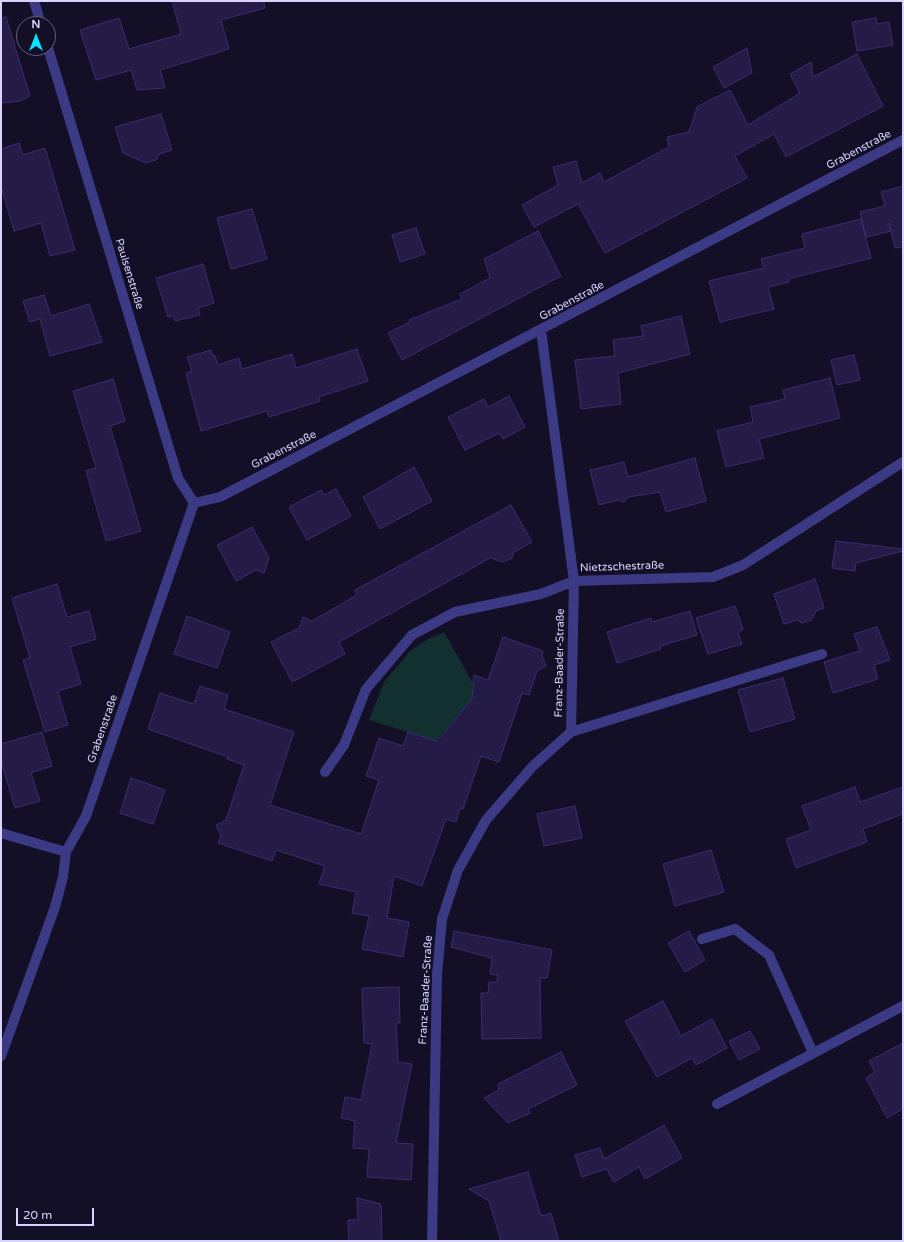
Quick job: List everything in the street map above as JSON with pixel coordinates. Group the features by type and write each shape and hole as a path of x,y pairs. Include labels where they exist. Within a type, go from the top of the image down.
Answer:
{"street":[{"path":"34,1 39,16"},
{"name":"Paulsenstraße","path":"50,56 178,478 194,503"},
{"name":"Grabenstraße","path":"2,1049 55,907 63,877 66,852 86,816 194,503 220,497 903,140"},
{"name":"Franz-Baader-Straße","path":"432,1241 436,975 442,919 458,870 486,820 533,766 571,732 574,581 541,330"},
{"name":"Nietzschestraße","path":"325,772 344,745 366,689 412,635 455,612 541,594 574,581 713,577 743,565 903,462"},
{"path":"571,732 822,654"},
{"path":"1,833 66,852"},
{"path":"702,939 735,929 769,955 813,1053"},
{"path":"717,1104 903,1006"}],"green space":[{"path":"444,632 473,683 472,699 436,741 369,720 384,682 410,651 428,639"}],"building":[{"path":"172,1 264,1 265,8 221,20 229,49 160,70 165,88 137,90 131,70 96,80 80,30 119,18 129,49 181,34"},
{"path":"6,17 16,50 16,56 18,56 30,96 20,101 1,103 1,18"},
{"path":"876,18 877,24 889,22 893,45 857,51 852,22"},
{"path":"747,48 752,73 724,88 713,67"},
{"path":"857,54 883,106 786,157 774,134 735,156 747,178 605,253 578,204 534,227 522,205 558,185 553,167 576,161 582,183 600,173 604,182 669,147 667,137 689,132 697,107 730,90 748,125 800,93 790,74 811,62 813,77"},
{"path":"161,114 172,150 159,154 156,160 146,163 123,153 115,127"},
{"path":"19,143 23,155 45,148 75,250 50,256 41,223 14,231 1,186 1,149"},
{"path":"903,186 903,247 895,248 891,231 866,237 860,212 885,206 881,192"},
{"path":"252,209 267,259 231,269 217,218"},
{"path":"861,219 871,258 788,279 789,282 768,287 774,309 720,322 709,281 764,268 761,259 805,248 802,234"},
{"path":"416,228 425,254 400,262 392,235"},
{"path":"538,231 561,276 402,360 388,333 410,322 409,320 462,299 460,294 490,278 484,259"},
{"path":"203,264 214,303 198,308 200,315 175,321 173,316 168,317 156,278"},
{"path":"44,295 51,316 89,304 102,342 50,356 40,319 30,322 23,301"},
{"path":"681,316 690,354 618,373 621,404 581,409 575,360 615,356 613,340 643,336 641,326"},
{"path":"357,349 368,381 319,397 320,401 269,417 267,411 201,431 186,373 192,371 187,357 211,350 218,365 239,358 242,369 292,354 296,368"},
{"path":"854,355 860,380 837,385 831,360"},
{"path":"830,378 840,418 759,439 764,458 726,467 717,431 753,422 750,407 785,399 783,390"},
{"path":"113,379 125,421 110,426 141,531 106,541 86,471 96,468 73,391"},
{"path":"509,396 525,427 503,439 499,433 465,450 448,417 484,399 488,407"},
{"path":"695,458 706,501 666,512 660,492 628,497 624,502 618,500 599,505 590,470 624,462 628,477"},
{"path":"414,467 432,501 380,529 363,497"},
{"path":"336,489 351,516 307,540 289,507 321,490 324,495"},
{"path":"511,505 532,542 514,552 512,558 503,562 493,559 492,557 339,642 345,654 292,682 271,642 299,628 303,617 312,621 357,595 355,590"},
{"path":"252,527 269,558 264,573 256,570 236,581 217,545"},
{"path":"836,541 903,549 903,551 856,563 855,571 832,568"},
{"path":"815,579 824,608 816,611 811,620 802,623 797,620 784,624 774,594"},
{"path":"57,584 67,617 89,611 96,639 70,647 81,684 58,691 68,725 45,732 23,660 30,658 12,598"},
{"path":"735,606 743,629 738,633 742,644 708,654 696,618"},
{"path":"690,611 697,635 660,646 661,649 617,663 607,632 651,618 652,622"},
{"path":"187,616 230,632 217,668 174,654"},
{"path":"877,627 890,660 874,665 878,679 833,693 824,662 860,651 854,634"},
{"path":"503,637 543,651 542,656 546,666 537,671 529,695 522,693 499,762 481,756 463,809 460,808 456,822 446,819 422,886 394,876 387,918 409,922 403,957 362,949 369,916 352,913 356,892 319,884 325,866 276,850 272,861 218,843 221,835 216,825 226,820 244,765 227,759 228,757 148,729 160,693 194,704 200,686 228,695 224,709 294,732 270,805 361,834 379,780 366,776 379,738 403,746 408,732 437,741 472,699 474,675 488,680"},
{"path":"783,678 795,719 750,732 738,690"},
{"path":"42,732 52,766 31,773 40,801 15,808 1,761 1,744"},
{"path":"131,778 165,790 153,824 120,813"},
{"path":"855,787 860,802 903,787 903,814 863,829 867,842 796,868 786,839 811,830 802,806"},
{"path":"575,806 582,838 544,846 537,814"},
{"path":"711,850 724,892 675,906 663,864"},
{"path":"454,931 552,950 547,978 540,978 541,1038 482,1039 481,993 488,993 489,982 497,982 498,975 490,974 492,958 451,947"},
{"path":"689,931 705,960 685,972 668,943"},
{"path":"399,987 400,1023 396,1023 398,1062 412,1064 396,1143 413,1144 411,1180 367,1177 369,1149 353,1148 355,1121 341,1118 345,1097 361,1100 372,1044 364,1043 362,988"},
{"path":"663,1001 681,1036 712,1019 727,1048 696,1065 692,1058 657,1077 625,1021"},
{"path":"750,1031 760,1049 739,1060 729,1041"},
{"path":"903,1043 903,1109 887,1118 866,1078 875,1072 869,1061"},
{"path":"561,1052 577,1085 528,1109 530,1113 508,1123 484,1098 499,1090 498,1084"},
{"path":"664,1125 682,1158 645,1179 639,1167 614,1182 606,1168 582,1177 575,1155 600,1148 604,1159"},
{"path":"528,1172 541,1216 551,1213 559,1241 501,1241 489,1201 469,1189"},
{"path":"357,1198 381,1204 382,1241 349,1241 348,1220 358,1220"}]}
